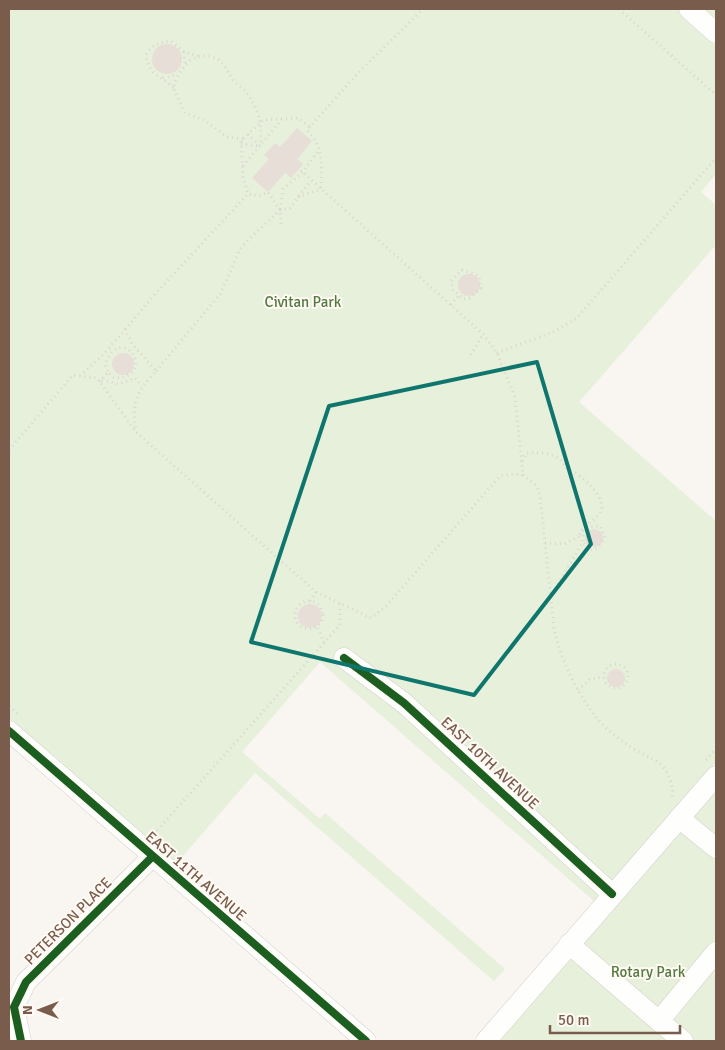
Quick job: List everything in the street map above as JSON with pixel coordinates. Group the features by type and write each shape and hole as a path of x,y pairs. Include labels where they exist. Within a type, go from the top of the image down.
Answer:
{"street":[{"path":"689,9 716,33"},
{"name":"EAST 10TH AVENUE","path":"344,658 404,703 612,894"},
{"name":"EAST 11TH AVENUE","path":"16,725 152,857 366,1041"},
{"path":"486,1041 716,776"},
{"path":"679,818 716,848"},
{"name":"PETERSON PLACE","path":"21,1041 14,1006 26,982 152,857"},
{"path":"569,944 684,1041"},
{"path":"659,1021 716,952"}],"path":[{"path":"321,188 323,158 317,141 307,130 359,72 423,9"},
{"path":"619,9 716,96"},
{"path":"243,138 227,137 204,120 185,113 174,89 162,78 156,76 147,66 146,55 151,47 162,42 172,41 184,52 215,58 225,66 234,82 246,92 260,123 260,146"},
{"path":"184,52 185,64"},
{"path":"174,89 177,75 185,64 198,56"},
{"path":"162,78 177,75"},
{"path":"248,194 242,167 240,144 243,138 263,120 298,118 310,127"},
{"path":"242,167 282,119"},
{"path":"248,134 260,146"},
{"path":"240,144 260,146"},
{"path":"281,224 280,210 283,190 303,172 320,149"},
{"path":"497,353 554,332 576,319 716,158"},
{"path":"298,168 483,334 497,353 515,397 522,475"},
{"path":"136,432 134,405 142,386 221,293 244,245 280,210 290,208 309,183"},
{"path":"298,197 321,188"},
{"path":"248,194 259,196 268,192 280,210"},
{"path":"80,376 107,354 116,348 128,348 133,352 136,363 132,373 126,378 114,378 108,372 105,365 107,354 125,329 248,194"},
{"path":"462,270 480,276 482,288 477,294 464,299 459,295 454,290 451,281 462,270"},
{"path":"451,305 459,295"},
{"path":"125,329 132,344 156,371"},
{"path":"471,354 483,334"},
{"path":"101,381 108,372"},
{"path":"9,450 73,375 98,378 136,432 316,592 371,618 386,606 500,476 510,474 522,475 536,485 540,495 550,598 558,646 578,690 590,710 607,728 632,748 656,760 667,771 673,793 671,800"},
{"path":"101,381 118,384 135,378 142,386"},
{"path":"520,449 526,453 554,455 564,463 568,470 574,471 589,484 598,495 602,506 600,512 584,528 580,536"},
{"path":"521,462 526,453"},
{"path":"545,543 564,544 580,536 588,527 600,526 606,538 594,550 589,550 580,536"},
{"path":"550,598 583,542"},
{"path":"310,601 316,592"},
{"path":"305,600 310,601 320,605 323,610 323,618 318,628 312,630 298,626 294,616 295,609 305,600"},
{"path":"147,828 154,834 340,625 340,603"},
{"path":"318,628 324,642"},
{"path":"611,666 621,666 628,675 627,680 618,688 608,685 603,677 607,668 611,666"},
{"path":"578,690 590,680 603,677"},
{"path":"9,706 16,725"}],"highlighted area":[{"path":"537,362 591,544 474,695 251,642 329,406"}],"green space":[{"name":"Civitan Park","path":"9,9 716,9 716,174 701,192 716,205 716,245 579,402 716,521 716,763 595,902 320,662 242,752 320,819 325,813 505,969 494,981 255,773 175,865 9,719"},
{"name":"Rotary Park","path":"716,787 716,1041 496,1041"}],"building":[{"path":"167,44 173,45 181,53 181,65 173,73 167,74 161,73 153,65 152,59 153,53 161,45"},
{"path":"297,128 312,141 297,159 303,164 291,178 285,173 268,192 252,178 269,159 264,155 275,143 280,147"},
{"path":"469,274 477,277 480,285 477,293 469,296 461,293 458,285 461,277"},
{"path":"123,353 131,356 134,364 131,372 123,375 115,372 112,364 115,356"},
{"path":"594,529 600,532 603,538 600,544 594,547 588,544 585,538 588,532"},
{"path":"310,604 318,608 322,616 318,624 310,628 302,624 298,616 302,608"},
{"path":"616,669 622,672 625,678 622,684 616,687 610,684 607,678 610,672"}],"cycle path":[{"path":"344,658 404,703 612,894"},
{"path":"9,731 366,1041"},
{"path":"21,1041 14,1007 26,982 152,857"}]}
